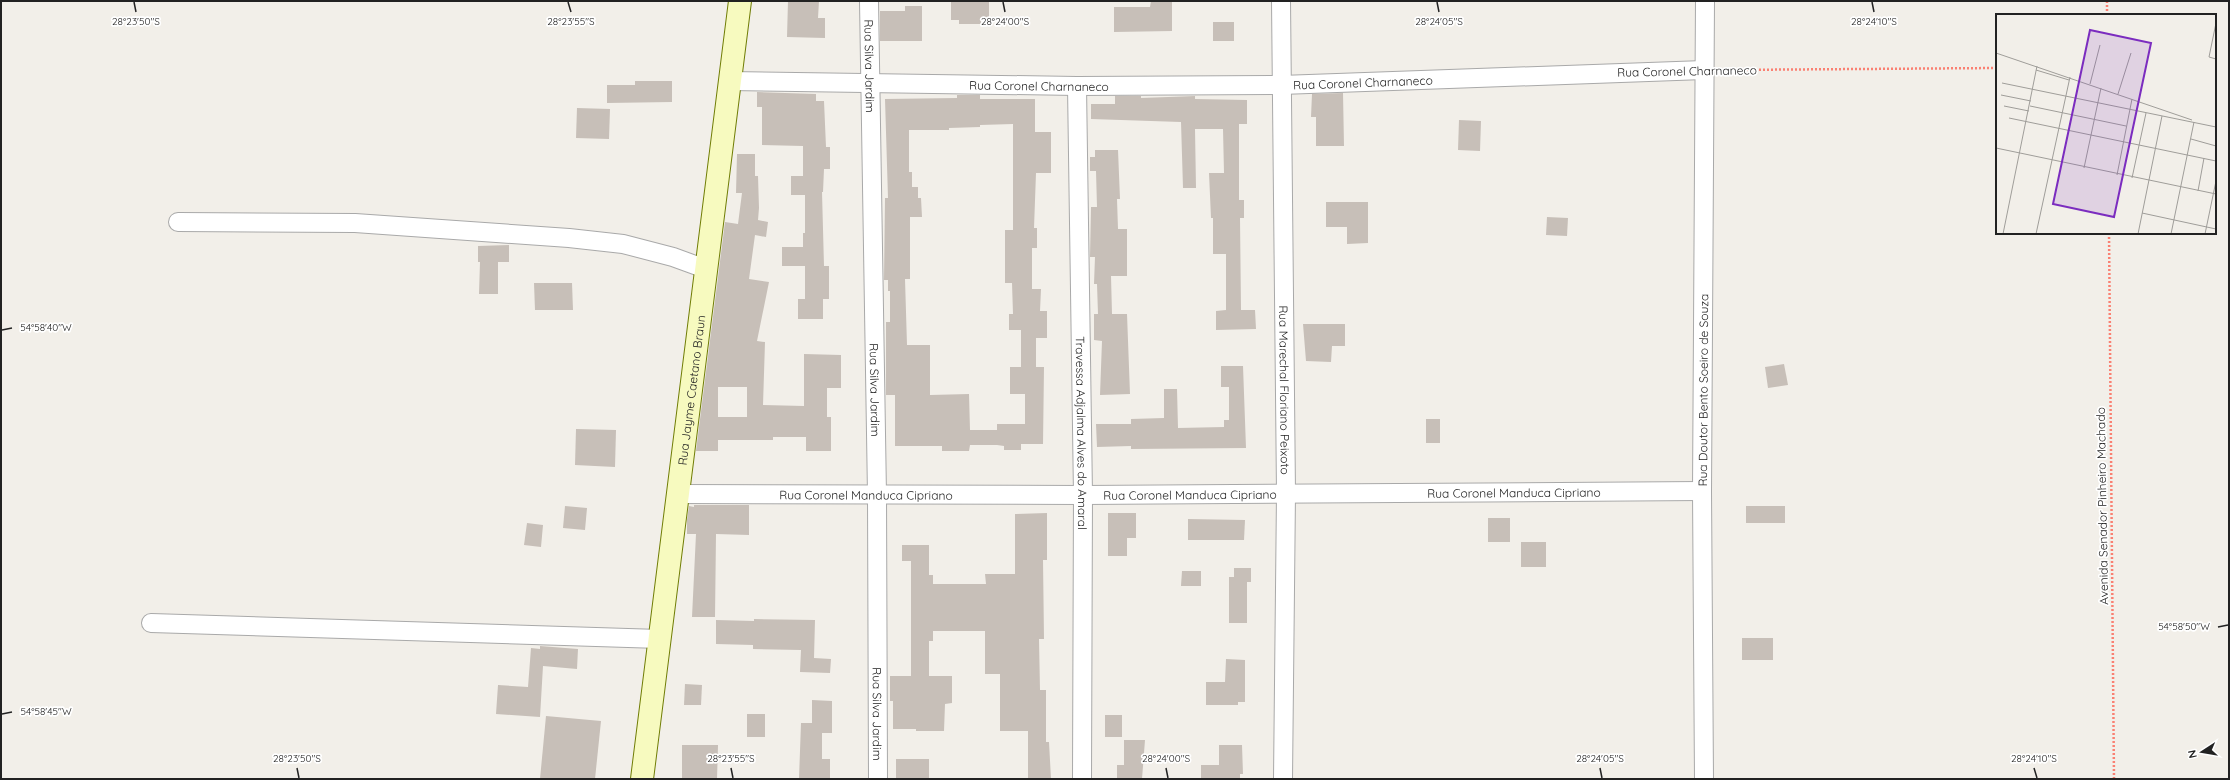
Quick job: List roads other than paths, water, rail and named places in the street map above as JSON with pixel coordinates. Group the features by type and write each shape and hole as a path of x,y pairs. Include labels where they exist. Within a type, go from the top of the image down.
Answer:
{"street":[{"name":"Rua Jayme Caetano Braun","path":"642,779 740,1"},
{"name":"Rua Silva Jardim","path":"868,1 871,84 877,495 878,779"},
{"name":"Rua Marechal Floriano Peixoto","path":"1281,1 1286,492 1283,779"},
{"name":"Rua Doutor Bento Soeiro de Souza","path":"1704,779 1702,491 1705,1"},
{"name":"Rua Coronel Charnaneco","path":"729,81 1077,86 1281,85 1704,70"},
{"name":"Travessa Adjalma Alves do Amaral","path":"1077,86 1083,495 1082,779"},
{"path":"178,222 355,223 569,238 623,244 673,257 706,269"},
{"name":"Rua Coronel Manduca Cipriano","path":"678,494 1083,495 1286,492 1702,491"},
{"path":"152,623 660,639"}]}
